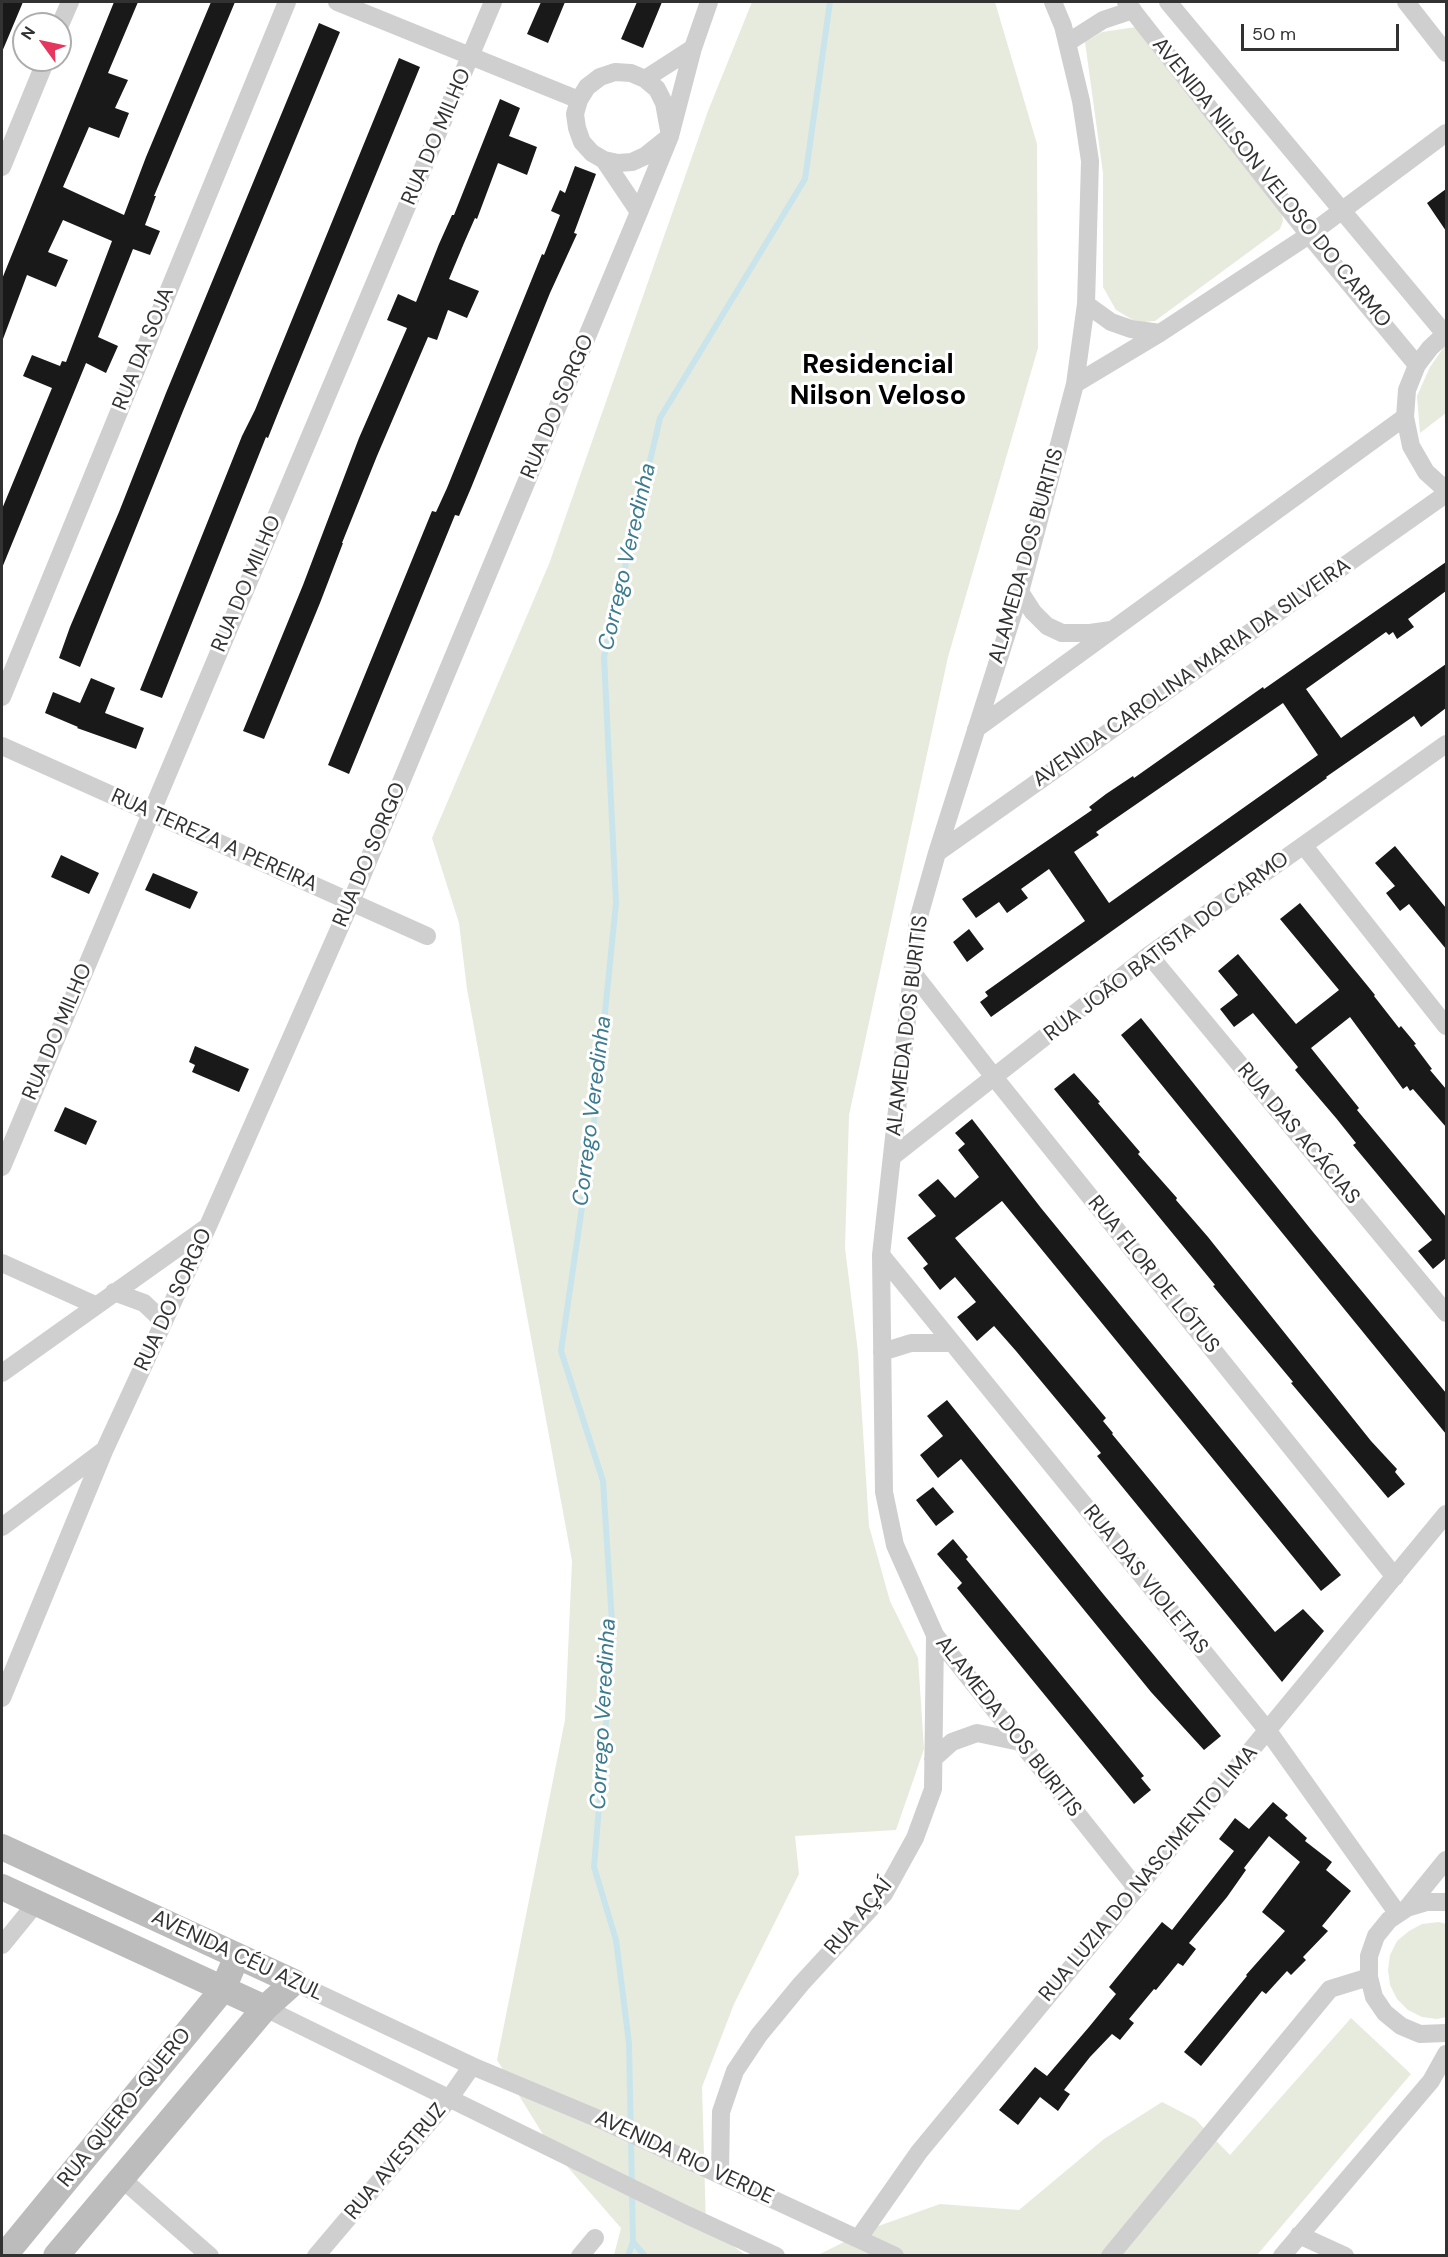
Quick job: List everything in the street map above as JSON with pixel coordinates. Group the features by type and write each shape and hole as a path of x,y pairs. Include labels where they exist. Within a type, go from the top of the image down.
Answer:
{"street":[{"name":"RUA DA SOJA","path":"2,697 287,2"},
{"path":"337,2 579,100"},
{"name":"RUA DO MILHO","path":"2,1167 494,2"},
{"name":"RUA DO SORGO","path":"2,1698 104,1451 208,1226 351,902 670,136 693,48 710,2"},
{"name":"ALAMEDA DOS BURITIS","path":"1053,2 1067,43 1081,101 1090,162 1086,304 1076,384 1020,592 918,920 880,1255 884,1492 895,1545 934,1635 1137,1889"},
{"name":"AVENIDA NILSON VELOSO DO CARMO","path":"1168,2 1446,334"},
{"path":"1406,2 1446,53"},
{"path":"1067,43 1129,6"},
{"name":"AVENIDA NILSON VELOSO DO CARMO","path":"1129,6 1310,235 1417,365"},
{"path":"645,79 693,48"},
{"path":"2,167 41,72"},
{"path":"615,72 631,73 645,79 657,89 664,103 670,136 645,156 632,162 618,163 604,160 592,153 582,142 575,114 579,100 587,87 600,77 615,72"},
{"path":"1076,384 1160,333 1310,235 1446,133"},
{"path":"604,160 639,212"},
{"path":"1086,304 1111,322 1131,330 1160,333"},
{"path":"1446,334 1430,348 1417,365 1407,390 1405,417 1411,446 1426,472 1446,492"},
{"path":"976,729 1405,417"},
{"name":"AVENIDA CAROLINA MARIA DA SILVEIRA","path":"937,853 1446,492"},
{"path":"1020,592 1033,612 1047,626 1062,633 1113,630"},
{"name":"RUA JOÃO BATISTA DO CARMO","path":"892,1157 1149,955 1446,744"},
{"name":"RUA TEREZA A PEREIRA","path":"2,746 427,936"},
{"path":"1304,846 1446,1026"},
{"name":"RUA DAS ACÁCIAS","path":"1149,955 1446,1313"},
{"name":"RUA FLOR DE LÓTUS","path":"913,973 1395,1577"},
{"path":"2,1373 208,1226"},
{"name":"RUA DAS VIOLETAS","path":"880,1255 1268,1731 1402,1911"},
{"path":"2,1263 95,1305"},
{"path":"114,1292 144,1303 164,1322"},
{"path":"882,1352 911,1343 952,1343"},
{"path":"2,1527 104,1451"},
{"name":"RUA LUZIA DO NASCIMENTO LIMA","path":"858,2239 919,2152 1446,1514"},
{"name":"RUA AÇAÍ","path":"720,2174 721,2112 735,2071 759,2035 801,1984 884,1894 915,1838 933,1789 934,1635"},
{"path":"933,1758 952,1742 977,1733 1020,1742"},
{"name":"AVENIDA CÉU AZUL","path":"2,1847 472,2066"},
{"path":"1446,1860 1402,1911 1389,1920 1376,1936 1369,1956 1369,1977 1374,1996 1385,2013 1401,2026 1420,2034 1446,2033"},
{"name":"AVENIDA CÉU AZUL","path":"2,1887 266,2008 449,2099"},
{"path":"2,1945 37,1902"},
{"path":"1402,1911 1427,1902 1446,1902"},
{"name":"RUA QUERO-QUERO","path":"4,2256 223,1989 237,1956"},
{"path":"1110,2256 1330,1989 1369,1977"},
{"name":"RUA QUERO-QUERO","path":"56,2256 266,2008 294,1982"},
{"path":"1282,2256 1439,2085 1446,2054"},
{"name":"AVENIDA RIO VERDE","path":"472,2066 606,2122 895,2256"},
{"name":"RUA AVESTRUZ","path":"316,2256 449,2099 472,2066"},
{"path":"449,2099 776,2256"},
{"path":"122,2178 210,2256"},
{"path":"1299,2235 1345,2256"},
{"path":"580,2256 595,2238"}],"shaded area":[{"path":"752,2 995,2 1037,144 1038,348 948,657 849,1115 845,1248 858,1352 869,1526 890,1601 918,1658 924,1749 896,1830 795,1836 799,1874 734,2004 702,2087 706,2226 744,2254 749,2255 614,2255 621,2228 552,2149 497,2060 565,1720 572,1561 467,989 459,923 432,838 549,564 708,111"},
{"path":"1136,27 1282,214 1283,221 1280,229 1155,321 1144,322 1133,320 1116,310 1103,287 1103,173 1085,42 1102,32"},
{"path":"1446,344 1446,413 1420,433 1417,396 1430,367"},
{"path":"1439,1922 1446,1924 1446,2017 1437,2019 1422,2017 1408,2010 1397,1999 1390,1985 1388,1970 1390,1955 1397,1941 1422,1924"},
{"path":"1351,2018 1411,2074 1257,2255 816,2256 870,2229 940,2204 1019,2210 1104,2139 1162,2102 1195,2119 1230,2155"}],"building":[{"path":"2,2 23,2 19,12 12,12 12,28 2,52"},
{"path":"114,2 138,2 108,73 128,80 115,108 129,113 119,138 89,127 63,187 124,215 211,2 235,2 154,196 156,196 145,225 160,231 150,255 133,249 98,337 118,346 106,373 86,363 2,568 2,509 52,388 23,376 32,355 60,366 62,361 66,362 112,241 63,220 48,252 68,260 56,287 27,275 3,339 2,279"},
{"path":"541,2 565,2 548,43 527,34"},
{"path":"637,2 662,2 643,48 621,39"},
{"path":"319,23 340,32 80,667 59,658 70,627"},
{"path":"399,58 420,67 268,438 266,437 162,698 140,690 242,436 255,410"},
{"path":"500,99 520,108 509,136 537,147 527,175 498,163 477,219 475,218 449,279 479,291 467,318 448,310 437,340 428,337 377,456 264,739 243,731 303,585 359,438 407,328 387,320 398,294 416,302 439,244 454,215"},
{"path":"575,166 596,174 574,233 577,234 550,293 459,516 455,515 349,774 328,765 432,511 436,512 447,488 542,254 544,255 560,215 551,211 560,190 565,193"},
{"path":"1446,189 1446,231 1427,203"},
{"path":"1446,562 1446,591 1408,619 1414,627 1397,639 1393,632 1389,635 1386,632 1306,689 1341,738 1446,664 1446,708 1421,727 1414,716 991,1017 980,1002 988,996 985,992 1085,921 1049,869 1021,889 1028,898 1007,913 999,902 976,918 962,899 1092,810 1089,807 1106,794 1133,776 1134,778 1263,687 1264,689","holes":["1283,703 1318,755 1109,903 1074,852 1099,835 1096,832"]},
{"path":"91,678 115,688 105,713 144,728 136,749 77,728 45,713 53,692 80,703"},
{"path":"1395,846 1446,908 1446,949 1409,904 1400,911 1386,893 1395,886 1375,863"},
{"path":"61,855 99,873 89,894 51,877"},
{"path":"153,873 198,892 190,909 145,890"},
{"path":"1300,903 1399,1028 1401,1026 1416,1044 1414,1045 1432,1069 1430,1070 1446,1089 1446,1127 1413,1089 1410,1091 1407,1086 1403,1089 1350,1017 1311,1048 1359,1108 1357,1110 1446,1217 1446,1258 1433,1269 1418,1251 1432,1240 1353,1145 1356,1143 1295,1070 1298,1067 1253,1013 1234,1027 1220,1009 1238,995 1218,971 1238,954 1296,1024 1339,990 1280,919"},
{"path":"969,929 984,949 967,962 953,942"},
{"path":"1141,1018 1446,1393 1446,1434 1121,1035"},
{"path":"195,1046 249,1069 239,1092 192,1072 195,1065 189,1062"},
{"path":"1074,1073 1100,1102 1098,1103 1140,1152 1138,1154 1177,1198 1176,1200 1371,1441 1397,1469 1395,1472 1405,1484 1388,1498 1291,1383 1293,1382 1213,1286 1215,1285 1054,1089"},
{"path":"65,1107 97,1121 86,1145 54,1131"},
{"path":"972,1119 1041,1208 1341,1575 1321,1591 1002,1201 955,1238 1106,1418 1103,1421 1112,1434 1275,1632 1303,1609 1324,1631 1282,1682 1097,1456 1101,1453 994,1326 977,1341 957,1317 976,1302 955,1277 940,1290 923,1268 928,1264 907,1238 936,1216 918,1195 938,1179 955,1198 979,1177 958,1150 965,1144 955,1133"},
{"path":"947,1400 1221,1736 1204,1750 1151,1692 961,1459 938,1478 920,1455 943,1436 927,1416"},
{"path":"933,1487 954,1512 936,1526 916,1500"},
{"path":"953,1539 968,1557 966,1559 1144,1776 1141,1778 1151,1790 1134,1804 957,1588 962,1583 937,1554"},
{"path":"1273,1802 1288,1815 1285,1818 1307,1838 1305,1841 1332,1862 1326,1870 1351,1891 1322,1926 1328,1931 1303,1957 1306,1960 1291,1975 1287,1971 1266,1994 1262,1991 1201,2066 1184,2052 1285,1931 1262,1912 1300,1862 1269,1836 1244,1868 1246,1870 1227,1897 1189,1943 1196,1949 1183,1966 1178,1963 1156,1990 1154,1989 1129,2019 1134,2023 1120,2040 1112,2034 1090,2057 1064,2090 1070,2094 1058,2111 1040,2097 1018,2125 999,2110 1035,2067 1047,2076 1116,1994 1109,1987 1162,1922 1172,1930 1234,1851 1219,1839 1235,1818 1249,1829"}],"waterway":[{"name":"Corrego Veredinha","path":"628,2256 633,2242 629,2043 616,1940 594,1867 613,1638 603,1481 561,1351 593,1132 616,903 604,657 660,418 805,179 830,2"},
{"path":"633,2242 645,2256"}],"district":[{"name":"Residencial Nilson Veloso","path":"878,382"}]}
